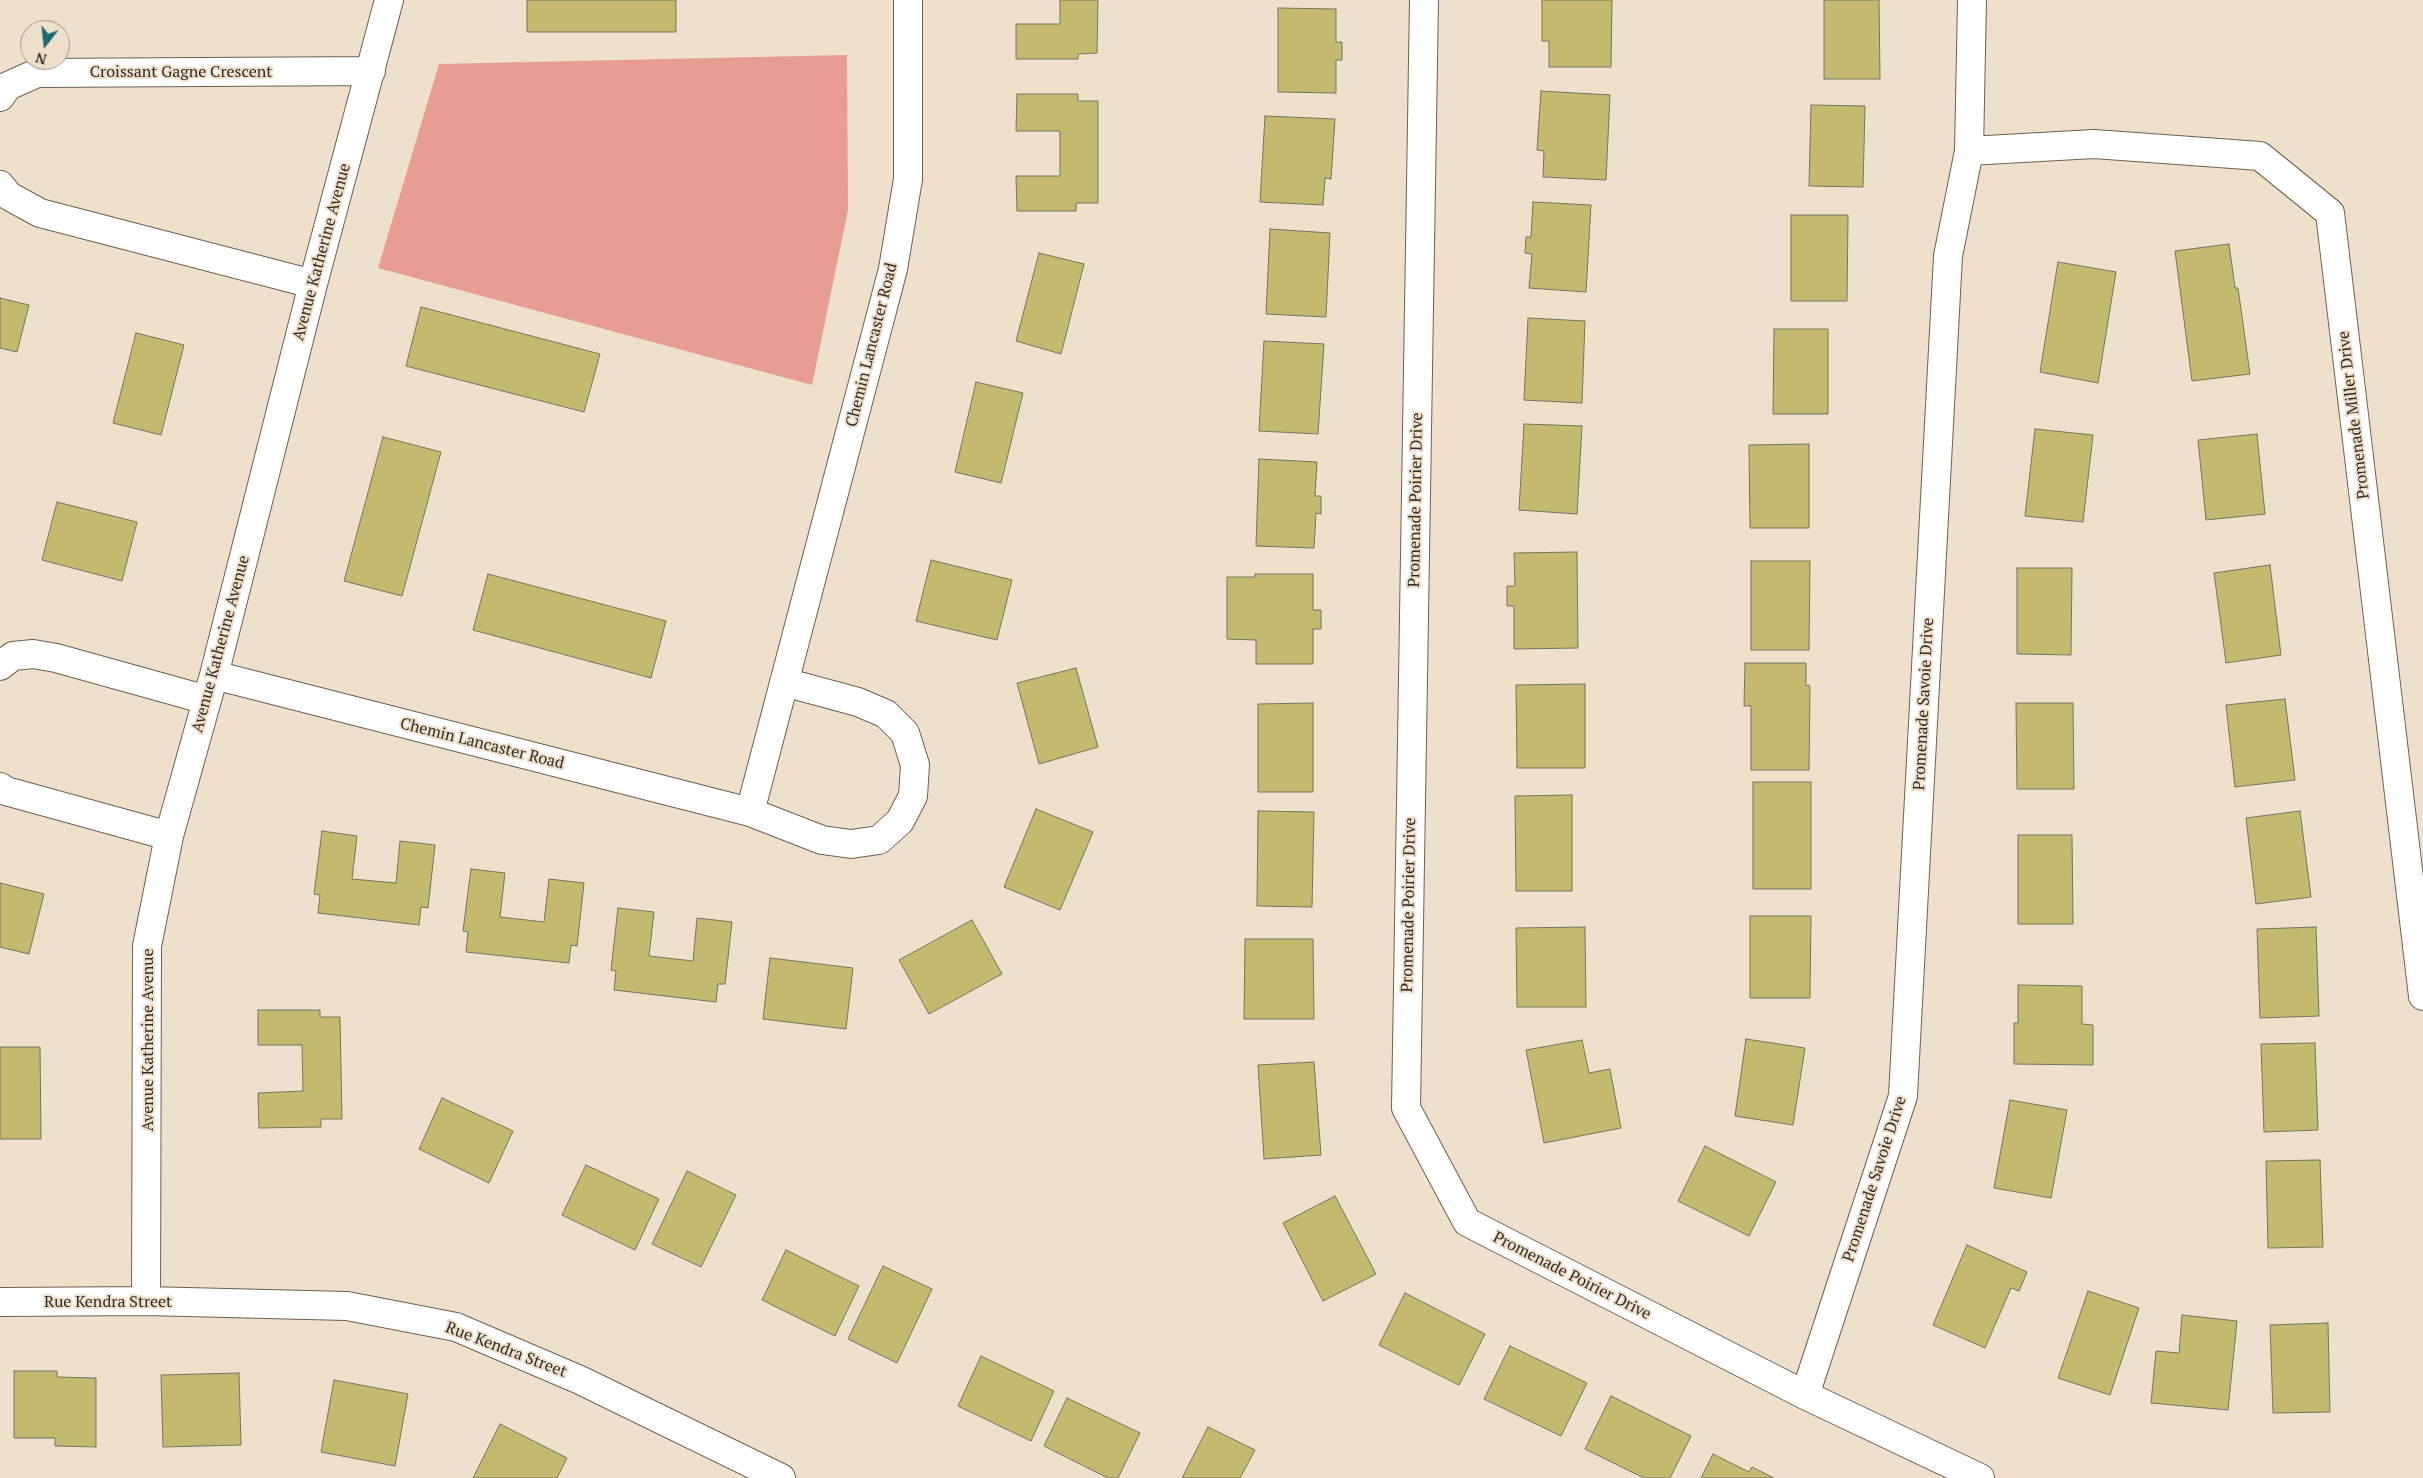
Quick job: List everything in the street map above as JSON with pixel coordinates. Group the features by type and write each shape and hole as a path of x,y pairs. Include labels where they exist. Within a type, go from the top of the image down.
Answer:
{"street":[{"name":"Avenue Katherine Avenue","path":"146,1301 147,946 169,836 210,688 313,284 389,0"},
{"name":"Chemin Lancaster Road","path":"750,812 893,269 908,179 908,0"},
{"name":"Promenade Poirier Drive","path":"1424,0 1406,1108 1467,1222 1805,1395 1980,1478"},
{"name":"Promenade Savoie Drive","path":"1805,1395 1903,1096 1948,256 1969,151 1972,0"},
{"name":"Croissant Gagne Crescent","path":"0,97 8,86 37,73 371,71"},
{"name":"Promenade Miller Drive","path":"1969,151 2094,144 2260,156 2330,213 2423,996"},
{"path":"0,185 9,196 40,213 313,284"},
{"name":"Chemin Lancaster Road","path":"0,666 13,656 33,654 210,688 750,812 822,840 851,844 878,840 900,821 913,796 915,764 906,734 886,714 858,702 784,682"},
{"path":"0,787 6,791 169,836"},
{"name":"Rue Kendra Street","path":"0,1302 146,1301 347,1306 456,1327 580,1380 781,1478"}],"shaded area":[{"path":"847,55 848,210 812,385 378,268 439,64"}],"building":[{"path":"527,0 676,0 676,32 527,32"},
{"path":"1060,0 1098,0 1097,53 1078,54 1078,59 1016,59 1016,24 1060,24"},
{"path":"1542,0 1612,0 1611,67 1549,67 1549,41 1542,41"},
{"path":"1824,0 1879,0 1880,79 1824,79"},
{"path":"1278,8 1336,9 1336,42 1342,42 1342,60 1336,60 1336,93 1278,92"},
{"path":"1541,91 1610,95 1606,180 1543,177 1544,151 1537,150"},
{"path":"1017,94 1078,94 1078,101 1098,101 1098,203 1076,203 1076,211 1017,211 1016,176 1060,176 1060,131 1016,131"},
{"path":"1811,105 1865,106 1863,187 1809,186"},
{"path":"1265,116 1335,119 1331,179 1325,178 1323,205 1260,202"},
{"path":"1533,202 1591,205 1586,292 1529,288 1532,254 1525,253 1526,237 1531,237"},
{"path":"1791,215 1848,215 1847,301 1791,301"},
{"path":"1270,229 1330,233 1326,317 1266,314"},
{"path":"2229,244 2235,288 2238,288 2250,374 2192,381 2175,251"},
{"path":"1039,253 1084,264 1061,354 1016,341"},
{"path":"2058,262 2116,272 2098,383 2040,372"},
{"path":"0,298 29,305 17,352 0,348"},
{"path":"421,307 600,354 584,412 406,366"},
{"path":"1528,318 1585,321 1582,403 1524,400"},
{"path":"1774,329 1828,329 1828,414 1773,414"},
{"path":"136,333 184,345 161,435 113,423"},
{"path":"1264,341 1324,344 1318,434 1259,431"},
{"path":"976,382 1023,393 1001,483 955,472"},
{"path":"1524,424 1582,426 1577,514 1519,510"},
{"path":"2035,429 2093,435 2083,522 2025,516"},
{"path":"2257,434 2265,514 2206,520 2198,440"},
{"path":"383,437 441,452 402,596 344,581"},
{"path":"1809,444 1809,528 1750,528 1749,445"},
{"path":"1259,459 1317,462 1315,496 1321,496 1321,514 1316,513 1314,548 1256,546"},
{"path":"57,502 137,522 122,581 42,560"},
{"path":"1577,552 1578,648 1514,649 1514,606 1507,606 1507,586 1515,586 1514,553"},
{"path":"931,560 1012,580 997,640 916,621"},
{"path":"1751,561 1810,561 1809,650 1751,650"},
{"path":"2270,565 2281,655 2226,663 2214,573"},
{"path":"2017,568 2072,568 2071,655 2017,654"},
{"path":"488,574 666,621 651,678 473,630"},
{"path":"1255,574 1313,574 1313,610 1321,610 1321,629 1313,629 1313,664 1256,664 1256,640 1227,639 1227,577 1255,577"},
{"path":"1745,663 1806,663 1806,686 1809,685 1810,687 1809,770 1751,770 1751,706 1744,706"},
{"path":"1076,668 1098,747 1039,764 1017,683"},
{"path":"1585,684 1585,768 1517,768 1516,685"},
{"path":"2285,699 2295,780 2235,787 2226,705"},
{"path":"1313,703 1313,792 1258,792 1258,704"},
{"path":"2016,703 2073,703 2074,789 2017,789"},
{"path":"1753,782 1811,782 1811,889 1753,889"},
{"path":"1572,795 1572,891 1516,891 1515,796"},
{"path":"1036,809 1093,832 1060,910 1004,887"},
{"path":"1258,811 1314,812 1312,907 1257,906"},
{"path":"2300,811 2311,897 2256,904 2246,818"},
{"path":"322,831 357,836 352,879 396,883 400,841 435,845 428,908 421,907 419,925 318,913 320,895 314,894"},
{"path":"2018,835 2072,835 2073,924 2018,924"},
{"path":"471,869 505,873 500,917 544,922 549,879 584,883 577,946 571,945 569,963 466,952 468,932 463,931"},
{"path":"0,883 44,894 29,954 0,947"},
{"path":"618,908 654,912 649,956 693,961 697,918 732,922 725,984 718,984 716,1002 614,990 616,971 611,970"},
{"path":"1750,916 1811,916 1810,998 1750,998"},
{"path":"972,920 1002,974 929,1014 899,960"},
{"path":"1585,927 1586,1007 1517,1007 1516,928"},
{"path":"2316,927 2319,1016 2260,1018 2257,929"},
{"path":"1245,939 1313,939 1314,1019 1244,1019"},
{"path":"770,958 853,968 846,1029 763,1019"},
{"path":"2018,985 2082,986 2082,1024 2093,1025 2093,1065 2014,1064 2014,1023 2018,1023"},
{"path":"258,1010 320,1010 320,1017 340,1017 342,1119 321,1119 321,1127 259,1128 258,1093 303,1091 302,1045 258,1045"},
{"path":"1746,1039 1805,1048 1793,1125 1735,1116"},
{"path":"1582,1040 1589,1073 1610,1069 1621,1128 1544,1143 1526,1050"},
{"path":"2315,1043 2318,1130 2264,1132 2261,1044"},
{"path":"0,1047 40,1047 41,1139 0,1139"},
{"path":"1314,1062 1321,1155 1264,1159 1258,1065"},
{"path":"442,1098 513,1131 489,1183 419,1149"},
{"path":"2010,1100 2067,1110 2051,1198 1994,1188"},
{"path":"1705,1146 1776,1182 1749,1236 1678,1201"},
{"path":"2320,1160 2323,1247 2268,1248 2266,1161"},
{"path":"586,1165 659,1199 635,1250 562,1215"},
{"path":"687,1171 736,1195 701,1267 652,1244"},
{"path":"1335,1196 1376,1274 1323,1301 1283,1223"},
{"path":"1967,1245 2027,1272 2019,1291 2011,1288 1985,1348 1933,1325"},
{"path":"786,1250 859,1286 835,1336 762,1300"},
{"path":"883,1266 932,1289 897,1363 848,1339"},
{"path":"2088,1291 2139,1308 2110,1395 2058,1378"},
{"path":"1405,1293 1485,1334 1459,1385 1379,1345"},
{"path":"2182,1315 2237,1321 2228,1410 2151,1403 2156,1351 2179,1353"},
{"path":"2328,1323 2330,1412 2273,1413 2270,1325"},
{"path":"1510,1346 1587,1383 1561,1436 1484,1399"},
{"path":"981,1356 1054,1391 1031,1441 958,1406"},
{"path":"14,1371 57,1371 57,1377 96,1378 96,1447 55,1446 55,1438 14,1438"},
{"path":"239,1373 241,1445 163,1447 161,1375"},
{"path":"334,1380 408,1394 395,1466 321,1452"},
{"path":"1611,1396 1691,1436 1670,1478 1644,1478 1585,1449"},
{"path":"1067,1398 1140,1433 1118,1478 1108,1478 1044,1446"},
{"path":"500,1424 567,1458 557,1478 473,1478"},
{"path":"1208,1427 1255,1450 1240,1478 1182,1478"},
{"path":"1713,1454 1749,1472 1752,1467 1774,1478 1701,1478"}]}
